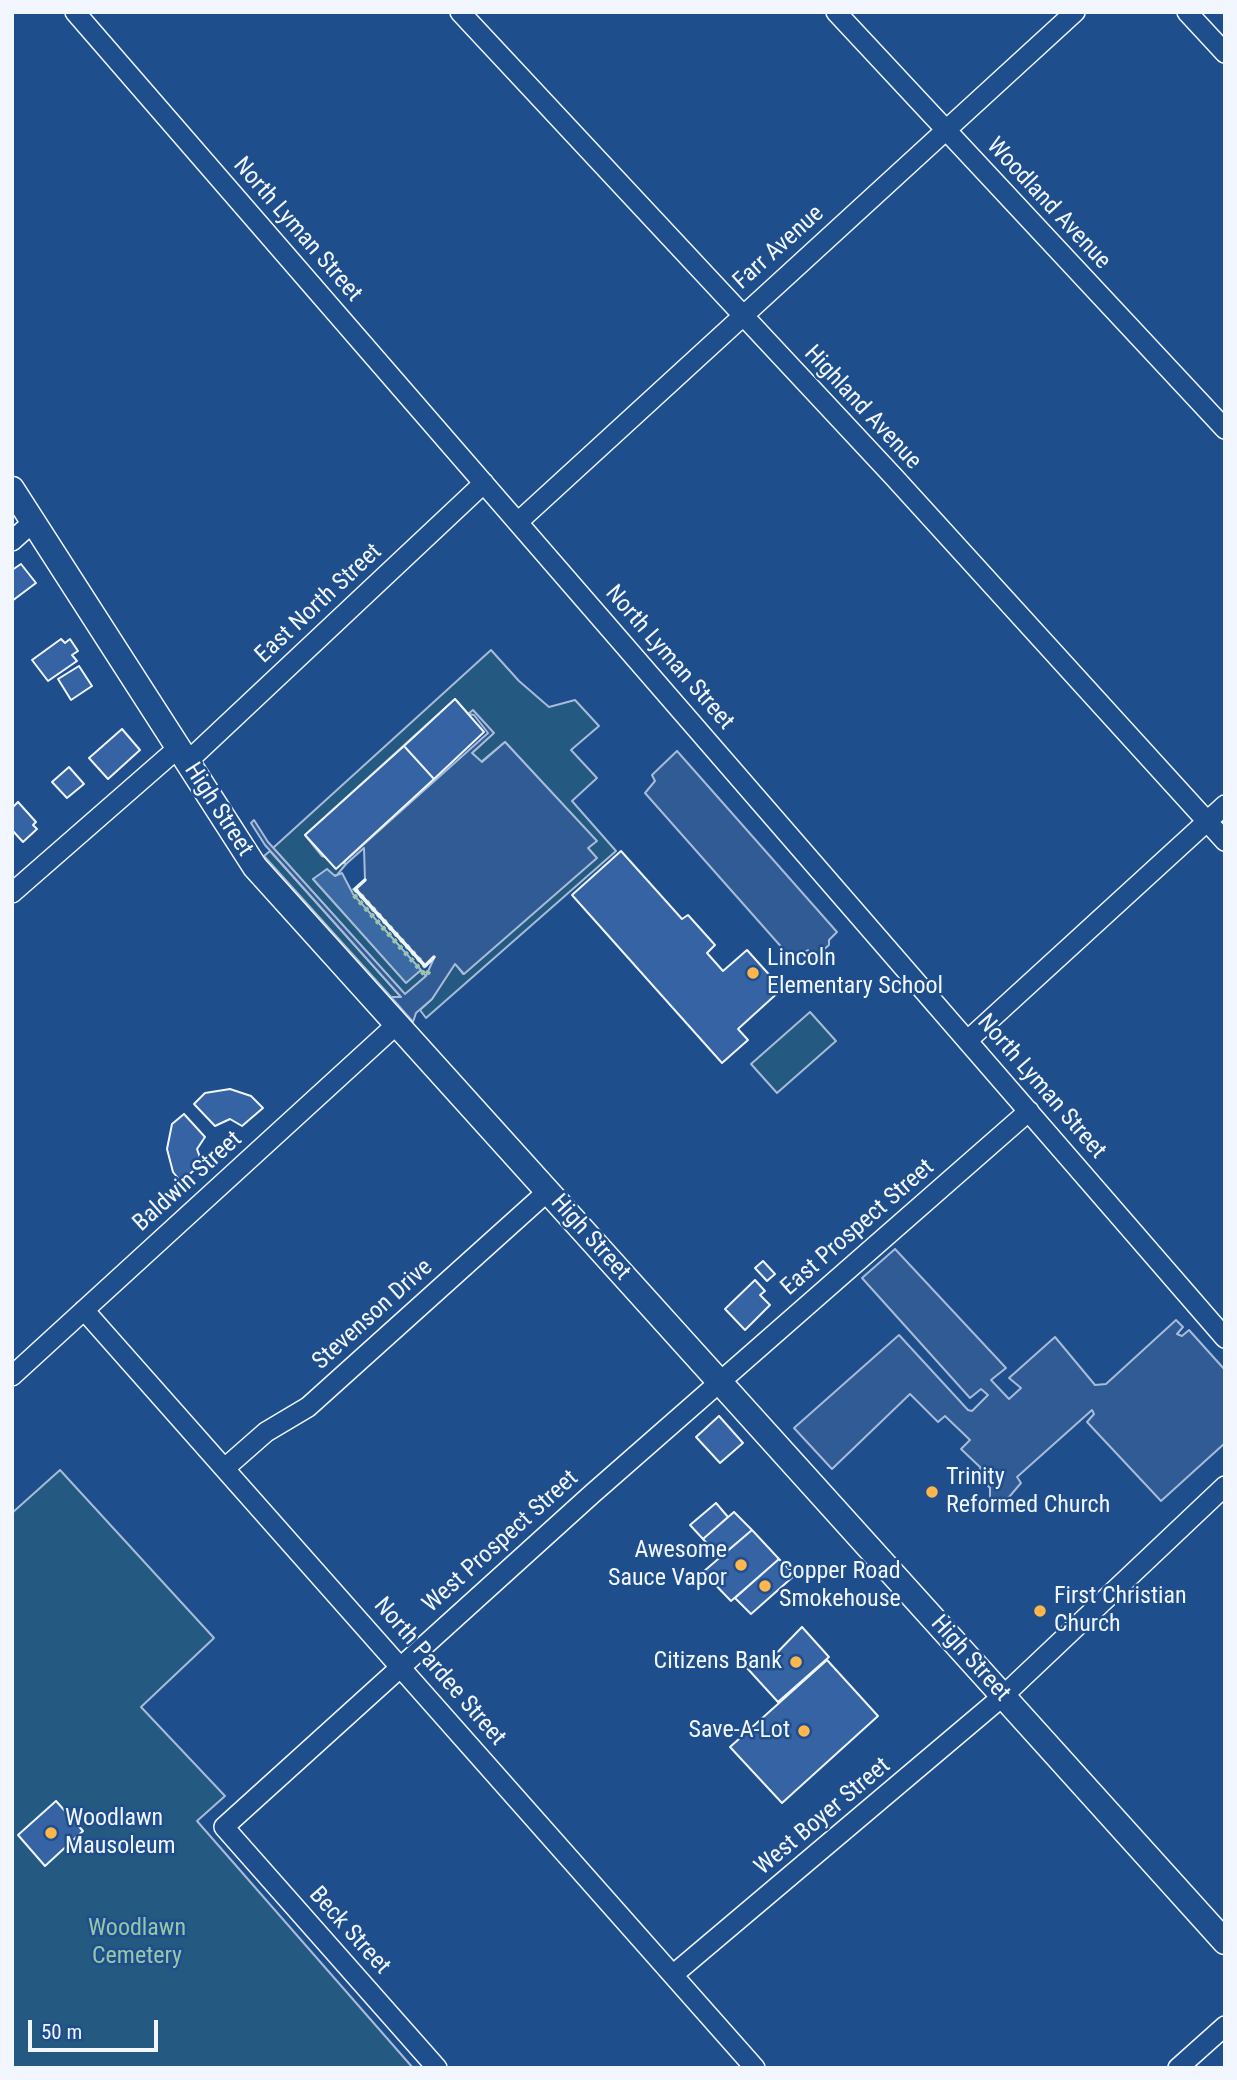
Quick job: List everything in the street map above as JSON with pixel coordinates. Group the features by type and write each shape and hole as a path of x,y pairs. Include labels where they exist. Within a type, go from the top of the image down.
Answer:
{"main road":[{"name":"High Street","path":"12,489 255,867 1225,1942"}],"street":[{"name":"North Lyman Street","path":"75,12 1225,1338"},
{"name":"Highland Avenue","path":"460,12 1225,841"},
{"name":"Woodland Avenue","path":"836,12 1225,429"},
{"name":"Farr Avenue","path":"518,522 1075,12"},
{"path":"1187,12 1225,53"},
{"name":"East North Street","path":"12,893 183,755 484,483"},
{"path":"12,541 33,522"},
{"path":"968,1040 1225,804"},
{"name":"Baldwin Street","path":"12,1376 396,1025"},
{"name":"East Prospect Street","path":"720,1381 1029,1111"},
{"name":"Stevenson Drive","path":"225,1468 266,1432 308,1407 548,1191"},
{"name":"North Pardee Street","path":"85,1310 755,2068"},
{"name":"West Prospect Street","path":"223,1827 400,1664 720,1381"},
{"name":"West Boyer Street","path":"674,1974 1003,1696 1225,1486"},
{"name":"Beck Street","path":"223,1827 437,2068"},
{"path":"1178,2068 1225,2026"}],"green space":[{"path":"491,650 519,681 549,707 575,700 599,726 571,750 597,778 572,801 616,851 426,1018 420,1010 432,999 455,963 463,974 596,858 588,848 596,841 505,742 481,762 472,753 493,733 473,711 468,714 455,699 305,835 322,856 346,864 337,875 313,879 406,982 421,970 426,976 405,995 273,848"},
{"path":"270,851 402,998 391,997 264,856"},
{"path":"810,1012 836,1041 777,1093 751,1064"},
{"name":"Woodlawn Cemetery","path":"60,1470 214,1638 141,1707 225,1796 197,1821 413,2068 12,2068 12,1513"}],"shaded area":[{"path":"473,710 494,733 472,753 482,762 505,742 597,841 588,848 597,858 464,974 455,964 432,999 416,1013 413,1022 391,997 401,997 265,845 251,823 254,820 268,842 405,994 426,976 434,958 425,966 355,889 365,880 364,848 346,864 344,862 488,733 474,715 468,714"},
{"path":"677,751 837,932 829,940 829,945 814,958 808,950 792,959 645,793 655,781 652,775"},
{"path":"327,869 335,876 342,873 353,894 421,970 406,983 313,879"},
{"path":"895,1249 1006,1368 991,1380 1009,1399 1021,1388 1009,1378 1055,1337 1095,1385 1106,1384 1176,1320 1183,1327 1177,1334 1182,1336 1189,1330 1225,1370 1225,1443 1161,1501 1087,1422 1094,1414 1092,1410 1017,1477 1021,1483 998,1510 990,1501 990,1488 976,1473 981,1468 961,1449 970,1440 945,1416 938,1422 910,1394 832,1469 794,1428 899,1335 968,1410 972,1411 988,1395 981,1389 970,1398 862,1278"}],"building":[{"path":"21,564 36,583 12,601 12,570"},
{"path":"61,639 65,643 70,639 78,651 72,655 77,661 48,681 32,660"},
{"path":"79,666 92,686 71,700 58,679"},
{"path":"455,699 484,732 434,779 404,746"},
{"path":"122,729 140,750 108,779 89,758"},
{"path":"404,746 434,779 336,869 305,835"},
{"path":"69,767 84,784 67,798 52,782"},
{"path":"18,802 36,822 33,825 37,829 23,842 12,830 12,808"},
{"path":"621,851 682,919 688,915 715,945 707,953 723,971 747,950 782,989 738,1029 748,1040 722,1063 572,895"},
{"path":"230,1089 251,1096 263,1108 242,1126 230,1119 215,1126 194,1104 205,1093"},
{"path":"184,1114 205,1137 197,1149 202,1163 181,1182 173,1172 167,1149 172,1124"},
{"path":"763,1261 775,1274 767,1281 755,1268"},
{"path":"755,1280 765,1291 760,1295 770,1305 745,1330 725,1309"},
{"path":"719,1416 743,1443 720,1463 696,1437"},
{"path":"716,1503 728,1517 703,1539 690,1525"},
{"path":"734,1512 752,1530 719,1558 703,1539"},
{"name":"Awesome Sauce Vapor","path":"752,1530 779,1559 731,1601 703,1572"},
{"name":"Copper Road Smokehouse","path":"779,1559 795,1575 751,1614 735,1598"},
{"name":"Citizens Bank","path":"802,1627 829,1657 778,1702 747,1668 758,1658 765,1665"},
{"name":"Save-A-Lot","path":"827,1660 878,1716 782,1803 730,1747"},
{"name":"Woodlawn Mausoleum","path":"56,1801 83,1831 45,1866 18,1835"}],"hedge":[{"path":"355,889 425,966 429,971 426,976 353,894 355,889"}],"wall":[{"path":"365,880 355,889 425,966 434,957"}],"place":[{"name":"Lincoln Elementary School","path":"753,973"},
{"name":"Trinity Reformed Church","path":"932,1492"},
{"name":"Awesome Sauce Vapor","path":"741,1565"},
{"name":"Copper Road Smokehouse","path":"765,1586"},
{"name":"First Christian Church","path":"1040,1611"},
{"name":"Citizens Bank","path":"796,1662"},
{"name":"Save-A-Lot","path":"804,1731"},
{"name":"Woodlawn Mausoleum","path":"51,1833"}]}
